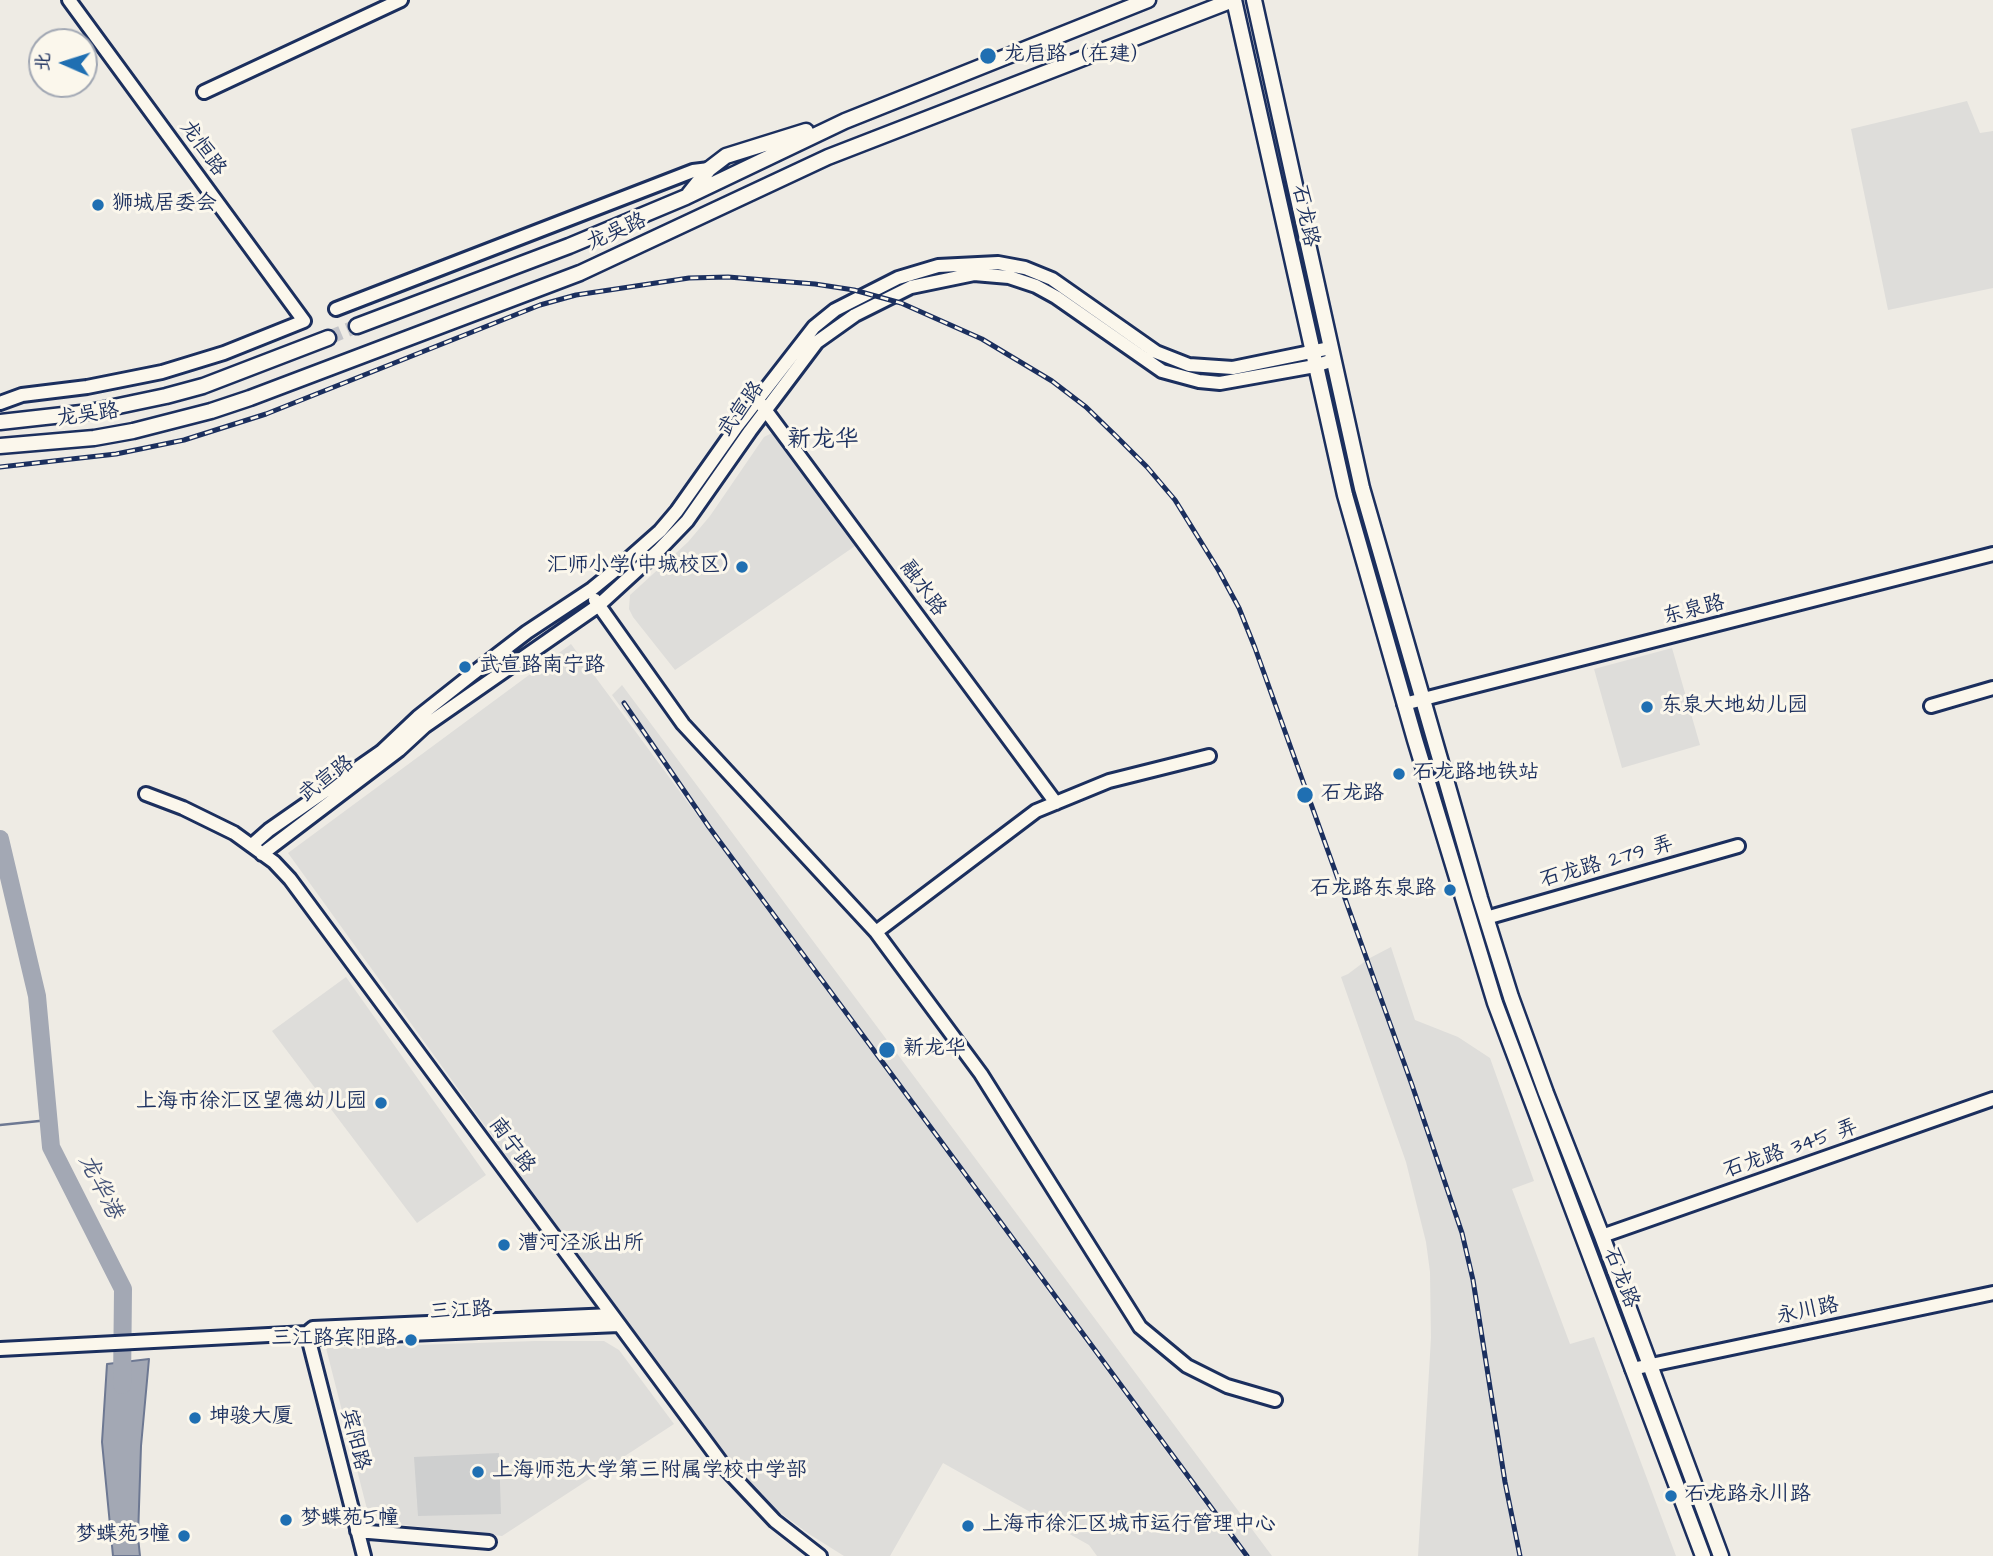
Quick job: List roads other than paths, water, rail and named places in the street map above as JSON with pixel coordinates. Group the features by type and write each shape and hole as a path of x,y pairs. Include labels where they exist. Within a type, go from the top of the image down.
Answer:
{"main road":[{"name":"龙吴路","path":"357,326 569,246 686,197 845,121 1148,0"},
{"name":"龙吴路","path":"0,446 94,438 172,422 237,402 580,273 828,156 1233,0"},
{"name":"石龙路","path":"1233,0 1364,566 1404,704 1495,1003 1703,1556"},
{"name":"石龙路","path":"1254,0 1331,354 1381,560 1486,918 1520,1021 1721,1556"},
{"path":"686,197 709,169 726,156 845,121"},
{"name":"龙吴路","path":"0,422 90,412 166,396 203,386 328,338"}],"street":[{"name":"龙恒路","path":"69,0 304,321"},
{"path":"204,92 401,0"},
{"path":"336,309 693,170 709,169"},
{"path":"251,845 382,752 418,717 527,632 588,592 660,531 761,405 814,327 835,310 898,278 938,266 998,263 1026,268 1052,279 1156,352 1189,365 1233,368 1314,359 1331,354"},
{"name":"龙吴路","path":"0,403 22,395 87,387 162,372 224,353 304,321"},
{"name":"武宣路","path":"262,854 399,750 425,726 599,606 687,521 761,405"},
{"name":"融水路","path":"761,405 1056,803"},
{"name":"东泉路","path":"1404,704 1993,554"},
{"path":"588,592 683,724 876,932 981,1074 1140,1326 1187,1366 1227,1386 1275,1401"},
{"path":"1931,706 1993,688"},
{"path":"876,932 1036,811 1109,781 1209,756"},
{"name":"南宁路","path":"146,794 211,820 251,845 290,880 741,1487 775,1521 820,1556"},
{"name":"石龙路 279 弄","path":"1486,918 1738,845"},
{"name":"石龙路 345 弄","path":"1602,1236 1993,1099"},
{"name":"永川路","path":"1632,1369 1993,1293"},
{"name":"三江路","path":"0,1349 307,1333 315,1338 615,1320"},
{"name":"宾阳路","path":"307,1333 364,1556"},
{"path":"357,1531 489,1542"}],"waterway":[{"name":"龙华港","path":"0,839 37,996 51,1147 123,1289 122,1385"},
{"path":"0,1125 49,1120"}],"tunnel":[{"path":"328,338 357,326"}],"railway":[{"path":"0,467 116,454 184,440 266,414 540,305 576,295 689,278 728,277 815,284 854,290 901,303 982,339 1052,381 1086,407 1147,467 1175,500 1219,571 1239,608 1255,648 1412,1085 1462,1233 1473,1280 1505,1482 1520,1556"},
{"path":"624,703 709,827 1247,1556"}],"place":[{"name":"龙启路（在建）","path":"988,56"},
{"name":"狮城居委会","path":"98,205"},
{"name":"汇师小学(中城校区)","path":"742,567"},
{"name":"武宣路南宁路","path":"465,667"},
{"name":"东泉大地幼儿园","path":"1647,707"},
{"name":"石龙路地铁站","path":"1399,774"},
{"name":"石龙路","path":"1305,795"},
{"name":"石龙路东泉路","path":"1450,890"},
{"name":"新龙华","path":"887,1050"},
{"name":"上海市徐汇区望德幼儿园","path":"381,1103"},
{"name":"漕河泾派出所","path":"504,1245"},
{"name":"三江路宾阳路","path":"411,1340"},
{"name":"坤骏大厦","path":"195,1418"},
{"name":"上海师范大学第三附属学校中学部","path":"478,1472"},
{"name":"石龙路永川路","path":"1671,1496"},
{"name":"梦蝶苑5幢","path":"286,1520"},
{"name":"上海市徐汇区城市运行管理中心","path":"968,1526"},
{"name":"梦蝶苑3幢","path":"184,1536"}],"district":[{"name":"新龙华","path":"823,441"}]}
